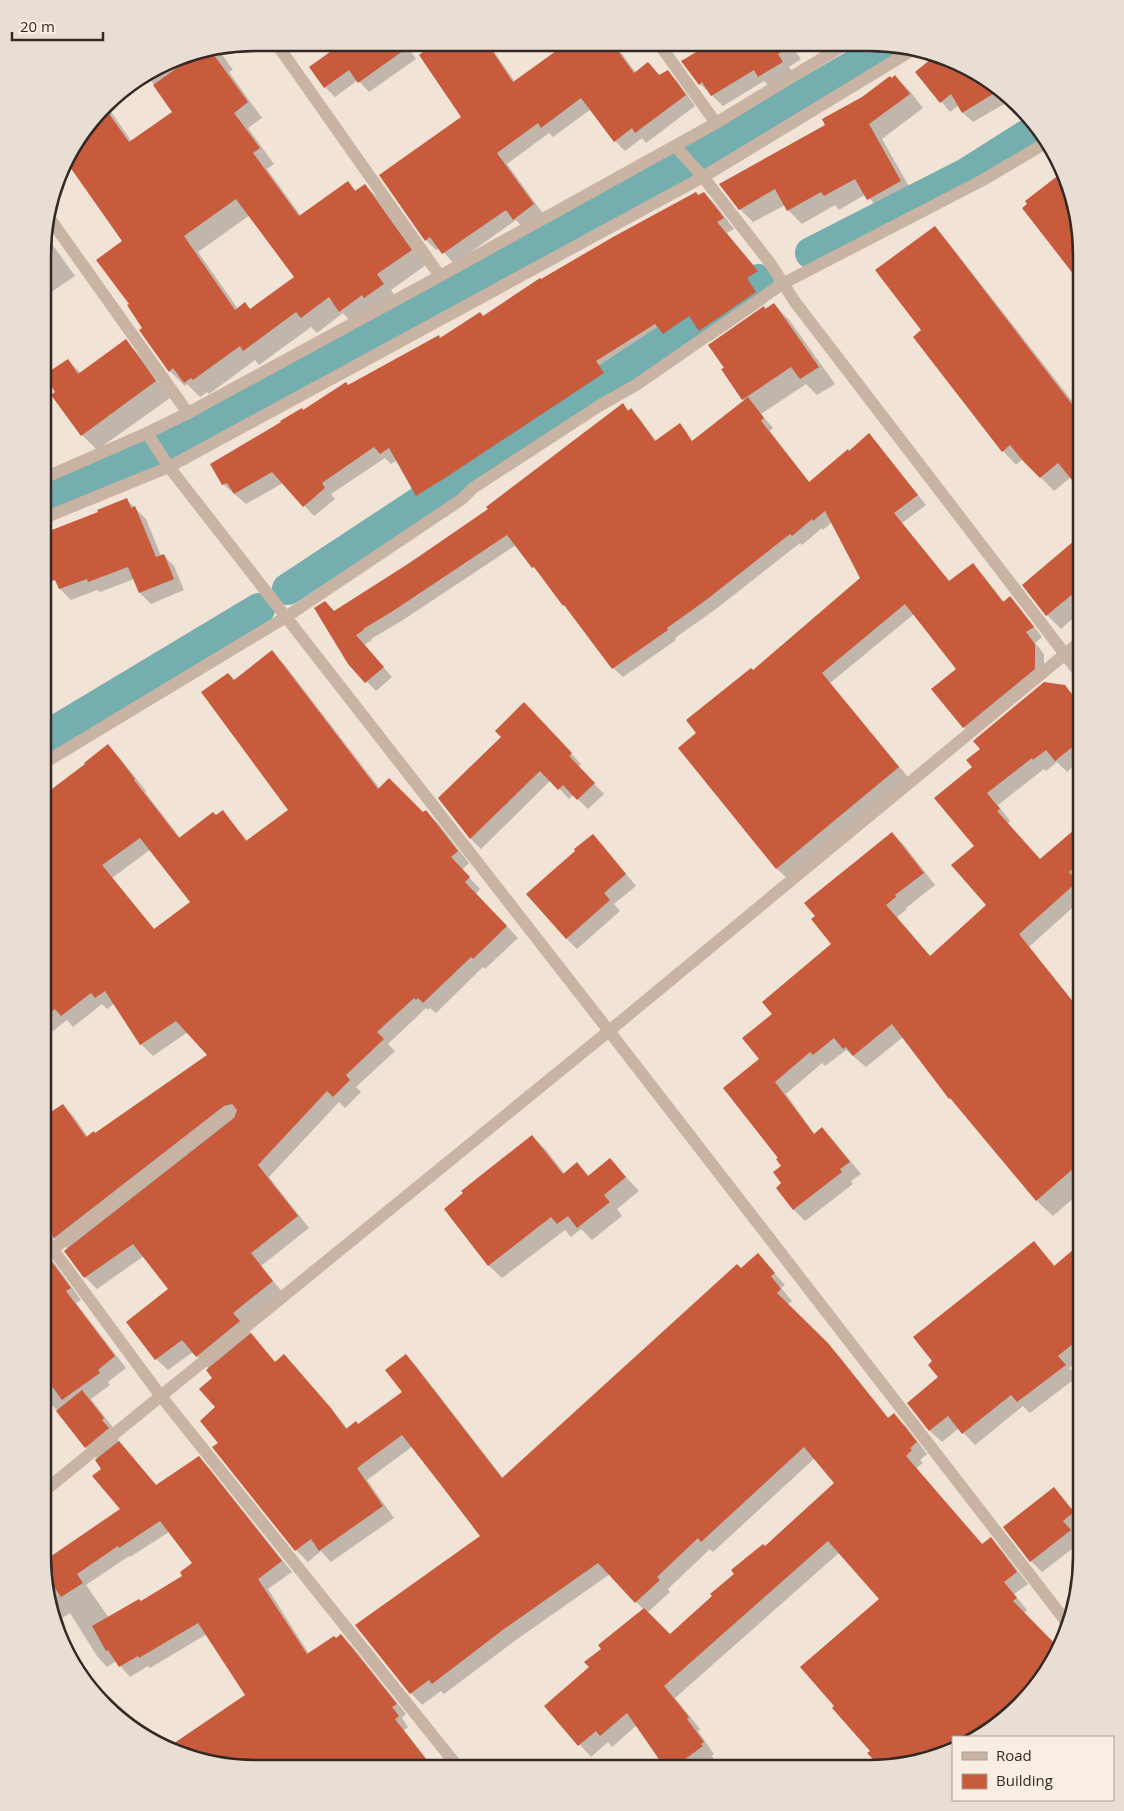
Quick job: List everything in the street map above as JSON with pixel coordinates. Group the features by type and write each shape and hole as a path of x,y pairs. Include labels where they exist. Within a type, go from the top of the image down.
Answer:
{"street":[{"path":"282,51 440,276"},
{"path":"664,51 716,123"},
{"path":"51,475 149,436 440,276 678,150 716,123 834,51"},
{"path":"51,515 166,463 699,173 905,54"},
{"path":"51,760 286,617 462,499 473,488 636,385 782,284 983,180 1040,146"},
{"path":"678,150 699,173 770,263 782,284 1073,664"},
{"path":"54,224 188,413"},
{"path":"149,436 166,463 1063,1618"},
{"path":"51,1485 609,1031 1073,648"},
{"path":"53,1249 229,1112"},
{"path":"51,1246 160,1395 452,1760"}],"building":[{"path":"331,51 403,51 358,83 349,70 324,88 309,67"},
{"path":"424,51 492,51 513,82 556,51 618,51 634,73 648,62 659,75 668,70 686,95 635,133 632,128 614,142 581,98 541,128 538,123 497,153 534,204 513,220 506,210 442,254 430,237 425,241 379,175 461,117 419,55"},
{"path":"698,51 783,51 778,54 783,62 758,77 754,70 711,96 702,82 699,85 681,61"},
{"path":"214,55 248,102 234,113 260,148 253,153 299,216 348,181 355,191 365,184 412,250 377,274 384,284 364,298 362,295 339,312 329,297 301,318 296,312 243,351 240,346 193,380 191,378 184,383 173,368 169,372 139,330 142,328 127,305 129,304 96,260 122,241 71,168 93,131 109,113 129,142 172,112 153,85 177,68 190,62","holes":["236,199 294,277 250,309 245,302 235,310 184,236"]},
{"path":"929,61 959,72 994,94 962,113 951,94 940,103 915,72"},
{"path":"895,75 910,94 869,124 901,181 867,200 855,179 824,196 821,192 787,211 775,189 739,210 719,184 825,125 822,119 862,97 890,76 892,78"},
{"path":"1057,177 1069,216 1073,274 1022,208 1027,204 1025,201"},
{"path":"696,192 698,195 704,192 724,218 717,222 758,271 747,278 756,292 699,331 689,316 663,334 655,324 596,361 604,373 416,496 389,448 380,454 374,447 322,483 325,488 303,507 272,472 234,494 227,483 222,485 210,464 302,408 303,410 346,382 348,385 439,335 440,338 480,312 483,316 540,278"},
{"path":"935,226 1073,406 1073,481 1058,463 1040,478 1010,445 1002,452 913,337 921,330 875,270"},
{"path":"774,303 819,367 800,379 791,367 742,400 721,369 724,368 708,345 764,306 765,309"},
{"path":"126,339 156,381 81,436 51,395 55,392 51,386 51,370 68,359 78,374"},
{"path":"748,397 764,418 761,421 809,482 869,433 918,495 894,513 949,581 973,563 1003,602 1010,596 1034,627 1026,632 1035,644 1035,669 963,728 931,689 956,669 905,604 822,673 899,767 776,869 678,748 696,733 686,720 751,668 753,670 860,578 825,511 792,536 790,534 667,628 668,630 612,669 564,605 507,535 356,635 384,667 365,683 348,664 314,608 325,601 334,611 411,562 488,509 486,507 623,403 628,411 631,408 655,441 680,423 692,441"},
{"path":"127,498 131,508 135,506 156,557 164,554 174,579 139,593 128,567 88,582 87,579 59,589 55,580 52,581 51,579 51,530 98,512 97,510"},
{"path":"1073,542 1073,594 1046,616 1022,585"},
{"path":"272,650 378,789 389,778 423,812 426,810 458,851 451,857 470,877 465,882 507,926 423,1003 418,998 416,1000 414,998 377,1032 384,1039 346,1075 350,1080 333,1097 327,1091 258,1165 298,1216 251,1253 273,1281 233,1313 240,1321 196,1357 182,1340 155,1360 126,1322 168,1289 133,1244 84,1278 64,1251 234,1118 237,1110 232,1104 224,1106 54,1238 51,1234 51,1112 63,1104 86,1137 94,1131 95,1133 207,1055 176,1021 140,1045 105,991 95,998 91,993 61,1016 55,1009 51,1012 51,790 108,744 179,838 213,812 216,815 223,810 246,841 288,810 201,692 228,673 234,680","holes":["140,838 190,902 154,929 102,865"]},
{"path":"1044,682 1065,685 1073,696 1073,746 1055,761 1046,750 1033,760 1032,758 987,793 1000,809 997,811 1040,859 1073,831 1073,869 1069,872 1073,877 1073,886 1019,934 1073,1002 1073,1169 1036,1201 949,1099 892,1024 853,1056 846,1047 843,1049 834,1038 813,1055 810,1052 775,1082 814,1134 822,1127 850,1162 840,1169 842,1172 793,1210 776,1188 781,1183 773,1172 781,1166 776,1159 778,1158 723,1088 759,1059 742,1038 772,1014 762,1002 831,944 811,919 815,916 804,903 892,832 924,873 895,895 896,897 886,905 930,956 986,905 951,865 974,846 934,798 972,767 966,760 980,749 973,741"},
{"path":"524,702 572,753 569,756 595,783 577,800 563,785 558,790 540,771 470,839 438,798 501,737 495,731"},
{"path":"593,834 626,874 604,893 610,900 566,939 526,894 575,851 574,849"},
{"path":"532,1135 563,1174 577,1162 588,1176 610,1158 626,1177 604,1195 610,1202 577,1228 568,1216 557,1224 551,1217 488,1266 444,1209 463,1193 461,1191"},
{"path":"1034,1241 1054,1266 1073,1250 1073,1344 1058,1356 1066,1365 1017,1402 1011,1395 962,1434 948,1416 929,1431 907,1403 938,1377 928,1365 932,1361 913,1337"},
{"path":"758,1253 775,1273 771,1276 781,1289 777,1293 828,1343 888,1418 894,1413 917,1442 910,1448 912,1450 906,1456 982,1544 991,1537 1017,1572 1004,1582 1017,1598 1013,1601 1054,1642 1031,1680 1013,1700 993,1718 971,1732 964,1736 952,1736 952,1742 908,1756 873,1760 867,1753 870,1751 832,1708 834,1706 800,1667 879,1599 828,1541 664,1686 689,1717 687,1719 704,1742 701,1744 703,1746 684,1760 659,1760 627,1713 600,1736 596,1731 578,1746 544,1706 589,1667 584,1662 601,1649 598,1645 644,1608 670,1634 712,1596 710,1594 734,1574 731,1570 763,1544 765,1546 834,1483 804,1447 701,1542 698,1538 657,1577 660,1580 635,1603 598,1563 504,1629 432,1684 429,1680 410,1694 355,1625 480,1536 441,1485 402,1435 357,1468 383,1506 319,1551 311,1539 295,1551 212,1447 218,1443 200,1421 215,1407 199,1389 212,1378 206,1370 251,1333 275,1362 284,1354 331,1408 346,1429 356,1421 358,1424 402,1392 385,1370 406,1354 502,1478 737,1264 741,1268"},
{"path":"51,1261 71,1288 66,1291 115,1356 98,1370 100,1373 62,1400 51,1385"},
{"path":"82,1390 104,1418 102,1420 109,1428 85,1448 56,1411"},
{"path":"119,1441 156,1485 199,1456 282,1561 258,1579 307,1654 334,1636 336,1638 341,1634 397,1704 392,1707 399,1716 395,1719 427,1760 256,1760 216,1756 174,1743 245,1695 198,1623 139,1658 138,1656 119,1667 108,1650 106,1651 92,1626 139,1599 141,1601 182,1576 180,1572 192,1563 160,1521 119,1548 118,1546 77,1574 83,1583 61,1597 54,1586 51,1556 120,1509 92,1476 101,1469 95,1460"},
{"path":"1054,1487 1073,1511 1063,1521 1071,1530 1030,1562 1003,1527"}],"waterway":[{"path":"51,495 142,457 327,359 630,195 879,52"},
{"path":"811,253 966,174 1032,132"},
{"path":"288,589 758,280"},
{"path":"51,734 259,609"}]}
